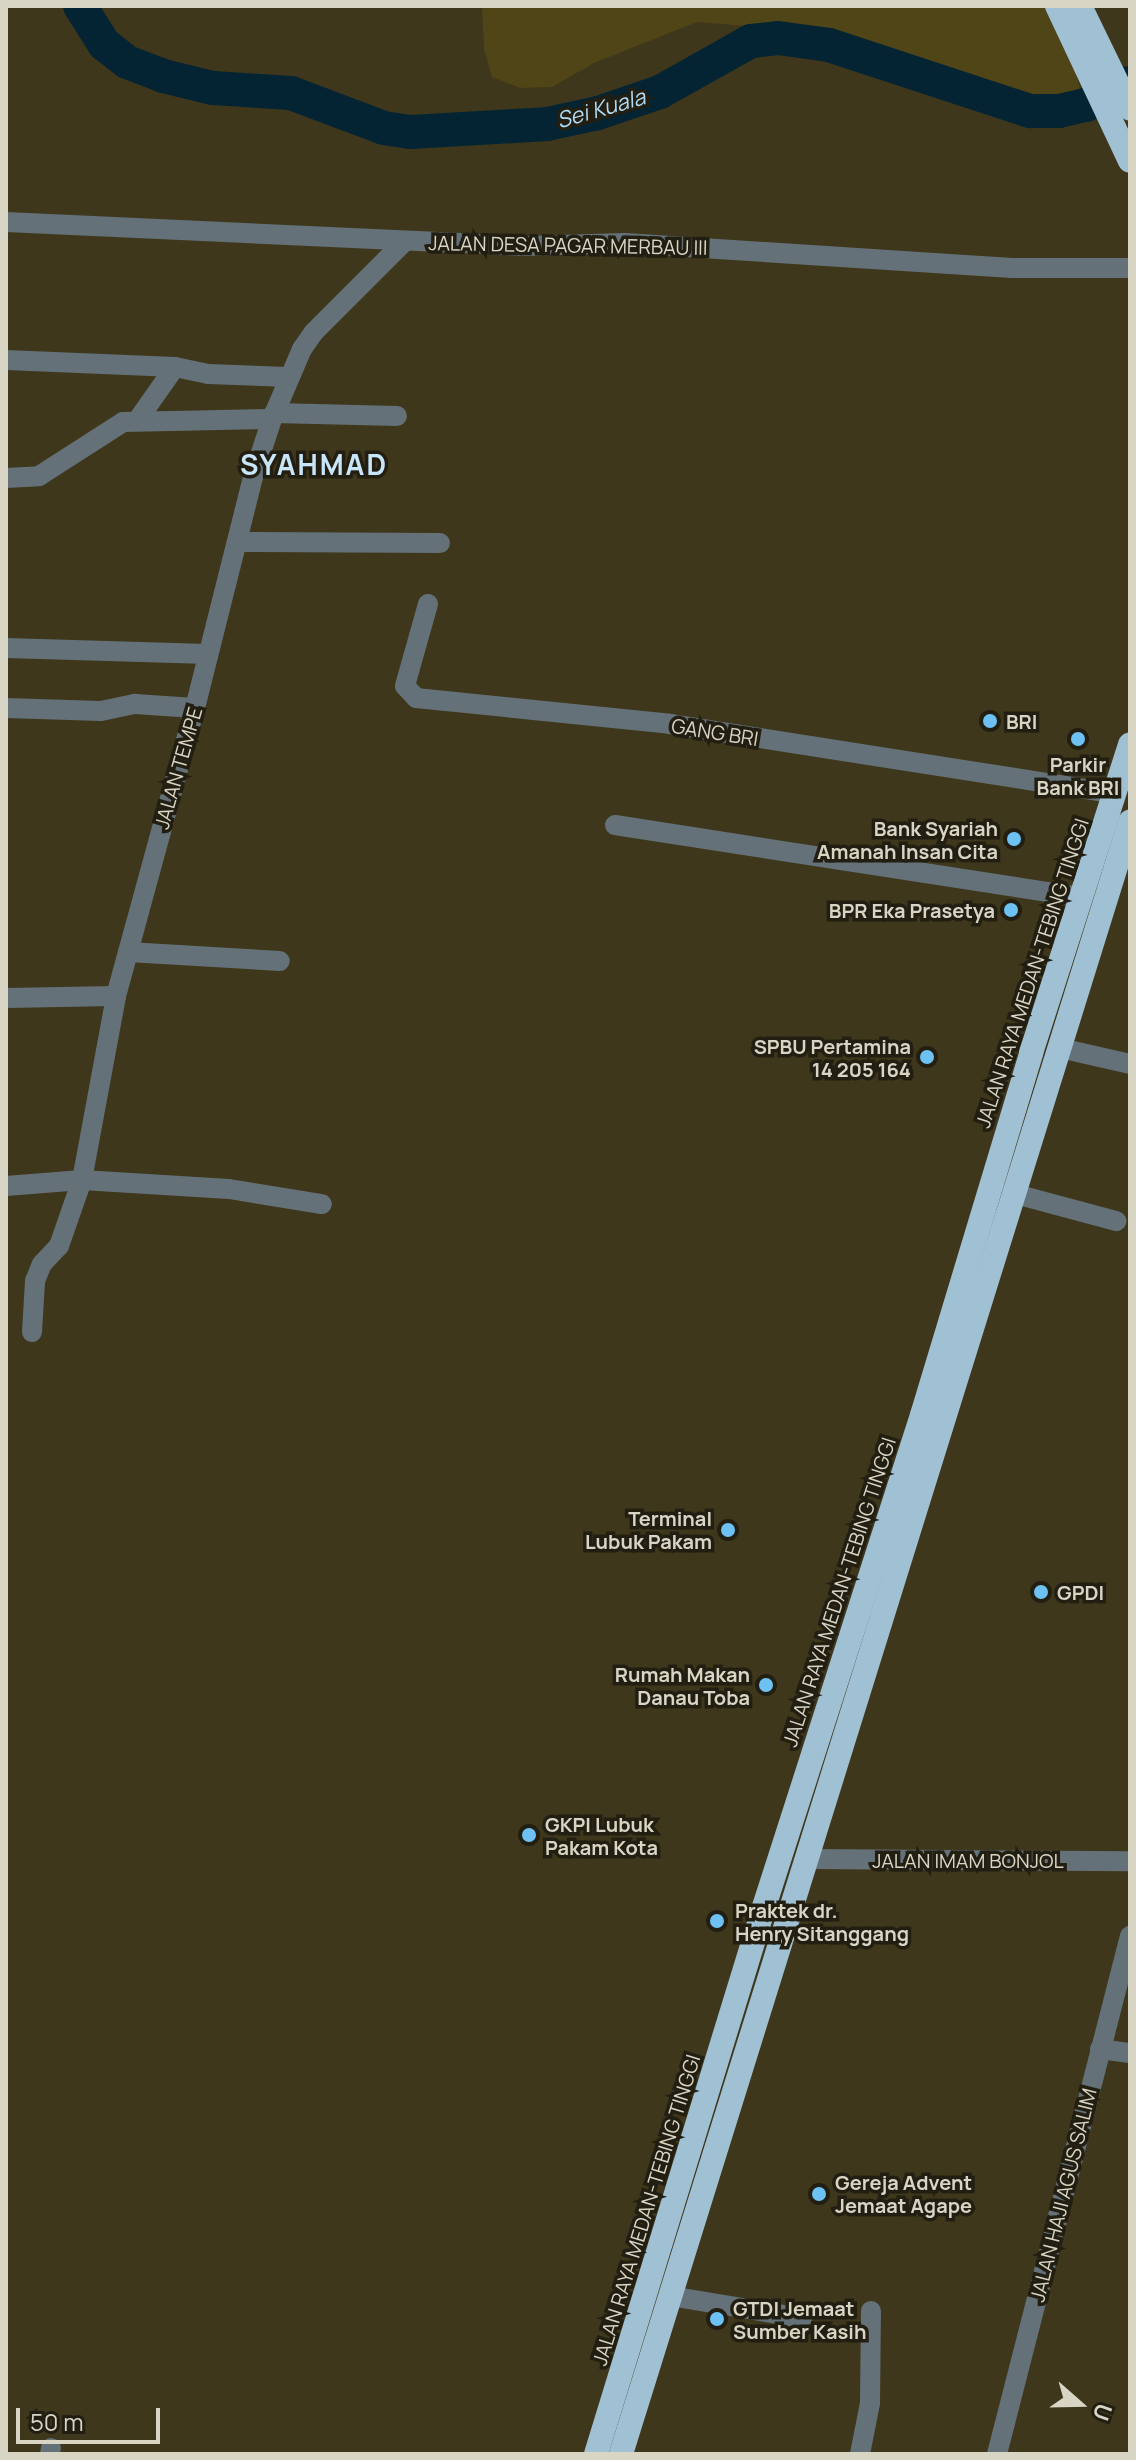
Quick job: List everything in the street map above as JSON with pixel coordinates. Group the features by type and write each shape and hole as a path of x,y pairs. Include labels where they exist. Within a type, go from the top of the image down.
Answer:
{"highway":[{"path":"1057,6 1130,109"},
{"path":"1080,6 1090,51 1130,161"},
{"name":"JALAN RAYA MEDAN-TEBING TINGGI","path":"596,2454 741,1982 866,1626 933,1418 1080,897 1130,744"},
{"name":"JALAN RAYA MEDAN-TEBING TINGGI","path":"933,1418 1015,1194 1130,822"},
{"name":"JALAN RAYA MEDAN-TEBING TINGGI","path":"621,2454 807,1859 866,1626"},
{"path":"741,1982 766,1989"}],"street":[{"name":"JALAN DESA PAGAR MERBAU III","path":"6,222 525,246 625,243 1012,268 1130,268"},
{"name":"JALAN TEMPE","path":"32,1332 38,1271 59,1246 82,1180 116,996 195,708 253,477 273,416 289,377 313,333 400,241"},
{"path":"6,360 181,368 208,374 289,377"},
{"path":"138,421 181,368"},
{"path":"6,478 39,476 116,426 138,421 397,416"},
{"path":"238,542 440,543"},
{"name":"GANG BRI","path":"428,604 405,686 416,698 677,725 1115,794"},
{"path":"6,648 208,654"},
{"path":"6,708 101,711 135,704 195,708"},
{"path":"615,825 1080,897"},
{"path":"128,952 280,961"},
{"path":"6,998 116,996"},
{"path":"1060,1048 1130,1064"},
{"path":"6,1186 82,1180 229,1189 322,1204"},
{"path":"1015,1194 1116,1221"},
{"name":"JALAN IMAM BONJOL","path":"807,1859 1130,1861"},
{"name":"JALAN HAJI AGUS SALIM","path":"997,2454 1130,1936"},
{"path":"1100,2049 1130,2053"},
{"path":"670,2296 802,2318"},
{"path":"860,2454 870,2403 871,2311"}],"shaded area":[{"path":"482,6 1044,6 1075,65 1080,91 1038,101 860,47 747,26 697,22 594,63 552,87 520,88 492,77 484,49"}],"waterway":[{"name":"Sei Kuala","path":"80,6 104,44 127,62 163,76 213,88 291,93 384,128 410,132 547,124 598,113 660,92 751,41 778,38 829,45 1030,111 1059,111 1086,105 1129,83"}],"place":[{"name":"BRI","path":"990,721"},
{"name":"Parkir Bank BRI","path":"1078,739"},
{"name":"Bank Syariah Amanah Insan Cita","path":"1014,839"},
{"name":"BPR Eka Prasetya","path":"1011,910"},
{"name":"SPBU Pertamina 14 205 164","path":"927,1057"},
{"name":"Terminal Lubuk Pakam","path":"728,1530"},
{"name":"GPDI","path":"1041,1592"},
{"name":"Rumah Makan Danau Toba","path":"766,1685"},
{"name":"GKPI Lubuk Pakam Kota","path":"529,1835"},
{"name":"Praktek dr. Henry Sitanggang","path":"717,1921"},
{"name":"Gereja Advent Jemaat Agape","path":"819,2194"},
{"name":"GTDI Jemaat Sumber Kasih","path":"717,2319"}],"district":[{"name":"SYAHMAD","path":"314,464"}]}
